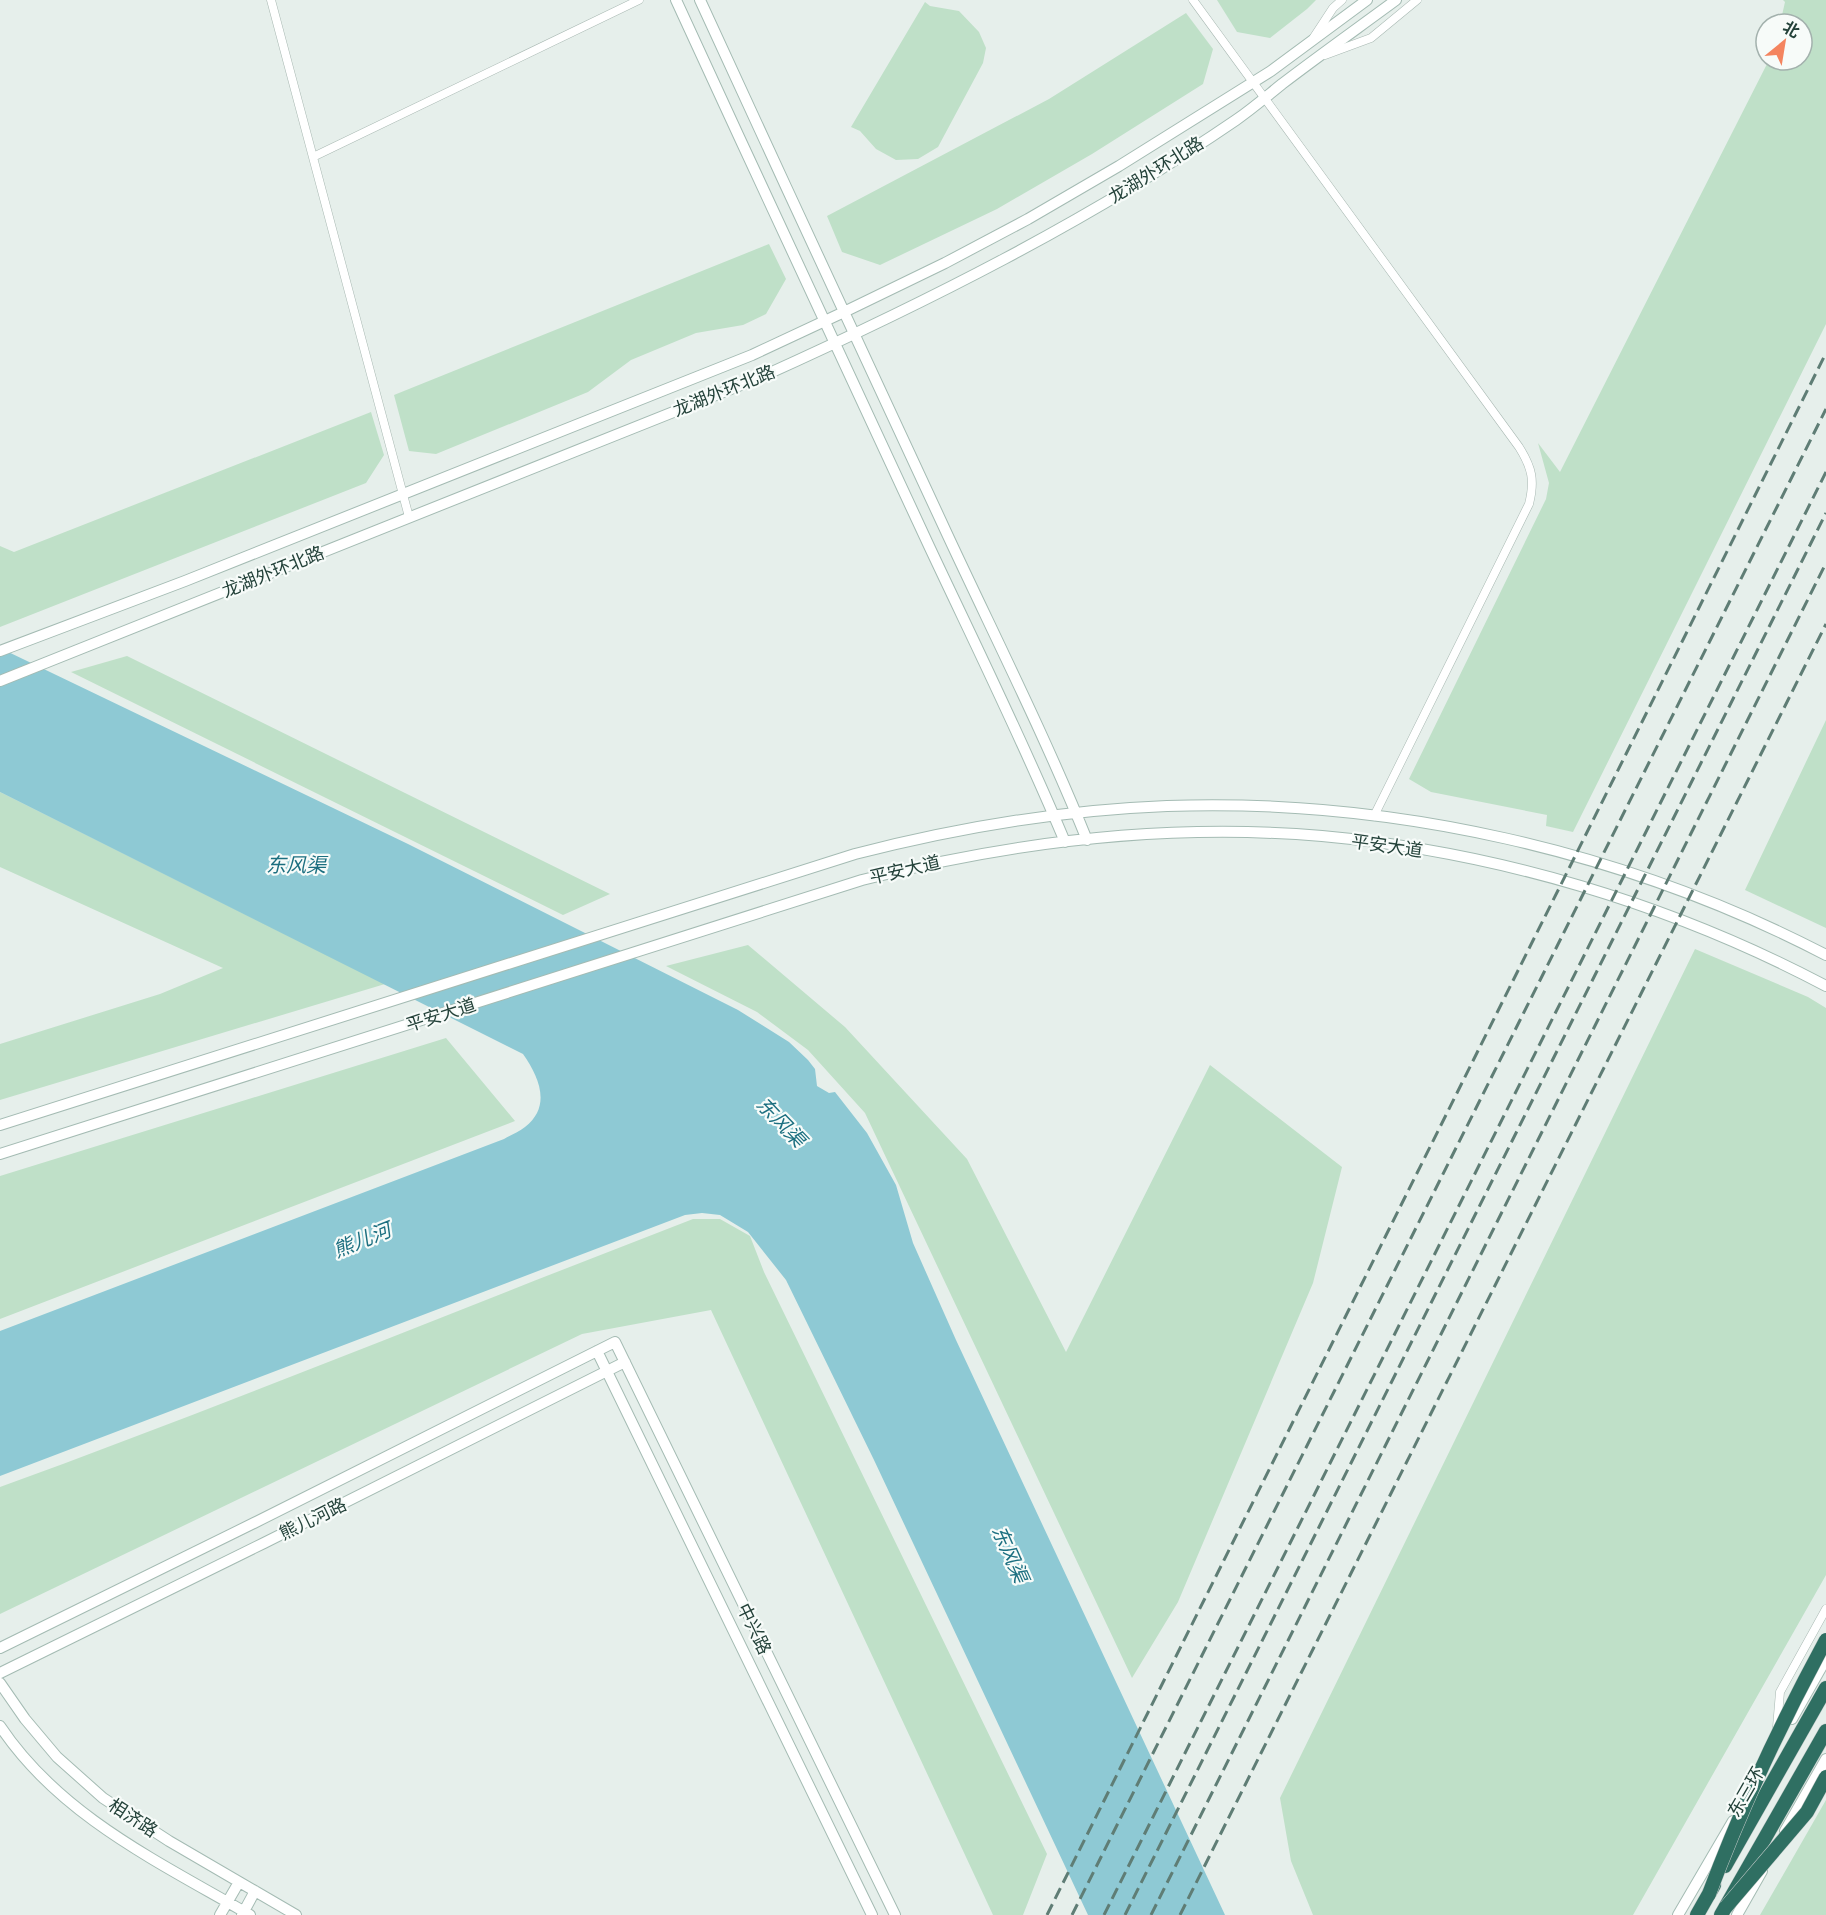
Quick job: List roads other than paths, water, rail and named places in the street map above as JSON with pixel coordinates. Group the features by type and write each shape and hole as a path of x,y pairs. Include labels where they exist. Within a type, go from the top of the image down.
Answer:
{"highway":[{"path":"1709,1894 1738,1818 1792,1702 1826,1640"},
{"name":"东三环","path":"1697,1915 1826,1688"},
{"path":"1728,1912 1826,1731"},
{"path":"1728,1912 1807,1812 1826,1777"}],"main road":[{"path":"676,0 929,547 1017,730 1065,842"},
{"path":"699,0 949,538 1022,689 1087,840"},
{"name":"龙湖外环北路","path":"0,651 205,573 752,355 844,312 945,263 1028,219 1119,166 1253,82 1367,0"},
{"name":"龙湖外环北路","path":"0,681 761,377 956,285 1111,199 1237,119 1396,0"},
{"name":"平安大道","path":"0,1125 799,871 896,843 952,831 1054,816 1165,806 1324,809 1482,834 1570,855 1668,886 1759,923 1826,955"},
{"name":"平安大道","path":"0,1154 807,897 903,870 957,858 1065,842 1196,833 1322,836 1399,846 1563,881 1660,912 1748,947 1826,986"},
{"name":"熊儿河路","path":"0,1648 615,1342"},
{"name":"中兴路","path":"615,1342 895,1915"},
{"name":"中兴路","path":"597,1351 872,1915"},
{"name":"熊儿河路","path":"0,1672 275,1538 624,1362"},
{"path":"1678,1915 1826,1659"},
{"name":"相济路","path":"0,1683 42,1741 81,1781 142,1825 296,1915"},
{"name":"相济路","path":"0,1726 39,1774 88,1818 245,1914"},
{"path":"1728,1912 1826,1759"},
{"path":"220,1915 239,1882"},
{"path":"245,1914 255,1891"}],"street":[{"path":"271,0 409,517"},
{"path":"313,157 639,0"},
{"path":"1193,0 1519,447 1531,470 1532,492 1529,504 1374,816"},
{"path":"1312,41 1333,8 1342,0"},
{"path":"1318,57 1371,38 1417,0"},
{"path":"1776,1746 1780,1692 1826,1609"}],"water":[{"path":"0,648 408,844 738,1010 789,1042 808,1060 815,1069 817,1086 829,1093 835,1092 867,1133 896,1185 913,1243 956,1340 1225,1915 1088,1915 874,1460 786,1280 748,1232 720,1215 702,1213 685,1215 0,1476 0,1331 504,1139 523,1129 533,1119 538,1110 540,1091 534,1072 523,1054 0,792"}],"railway":[{"path":"1047,1915 1826,353"},
{"path":"1072,1915 1826,409"},
{"path":"1104,1915 1826,472"},
{"path":"1125,1915 1826,513"},
{"path":"1151,1915 1826,563"},
{"path":"1180,1915 1826,624"}],"water label":[{"name":"东风渠","path":"296,865"},
{"name":"东风渠","path":"781,1122"},
{"name":"熊儿河","path":"362,1240"},
{"name":"东风渠","path":"1010,1554"}]}
